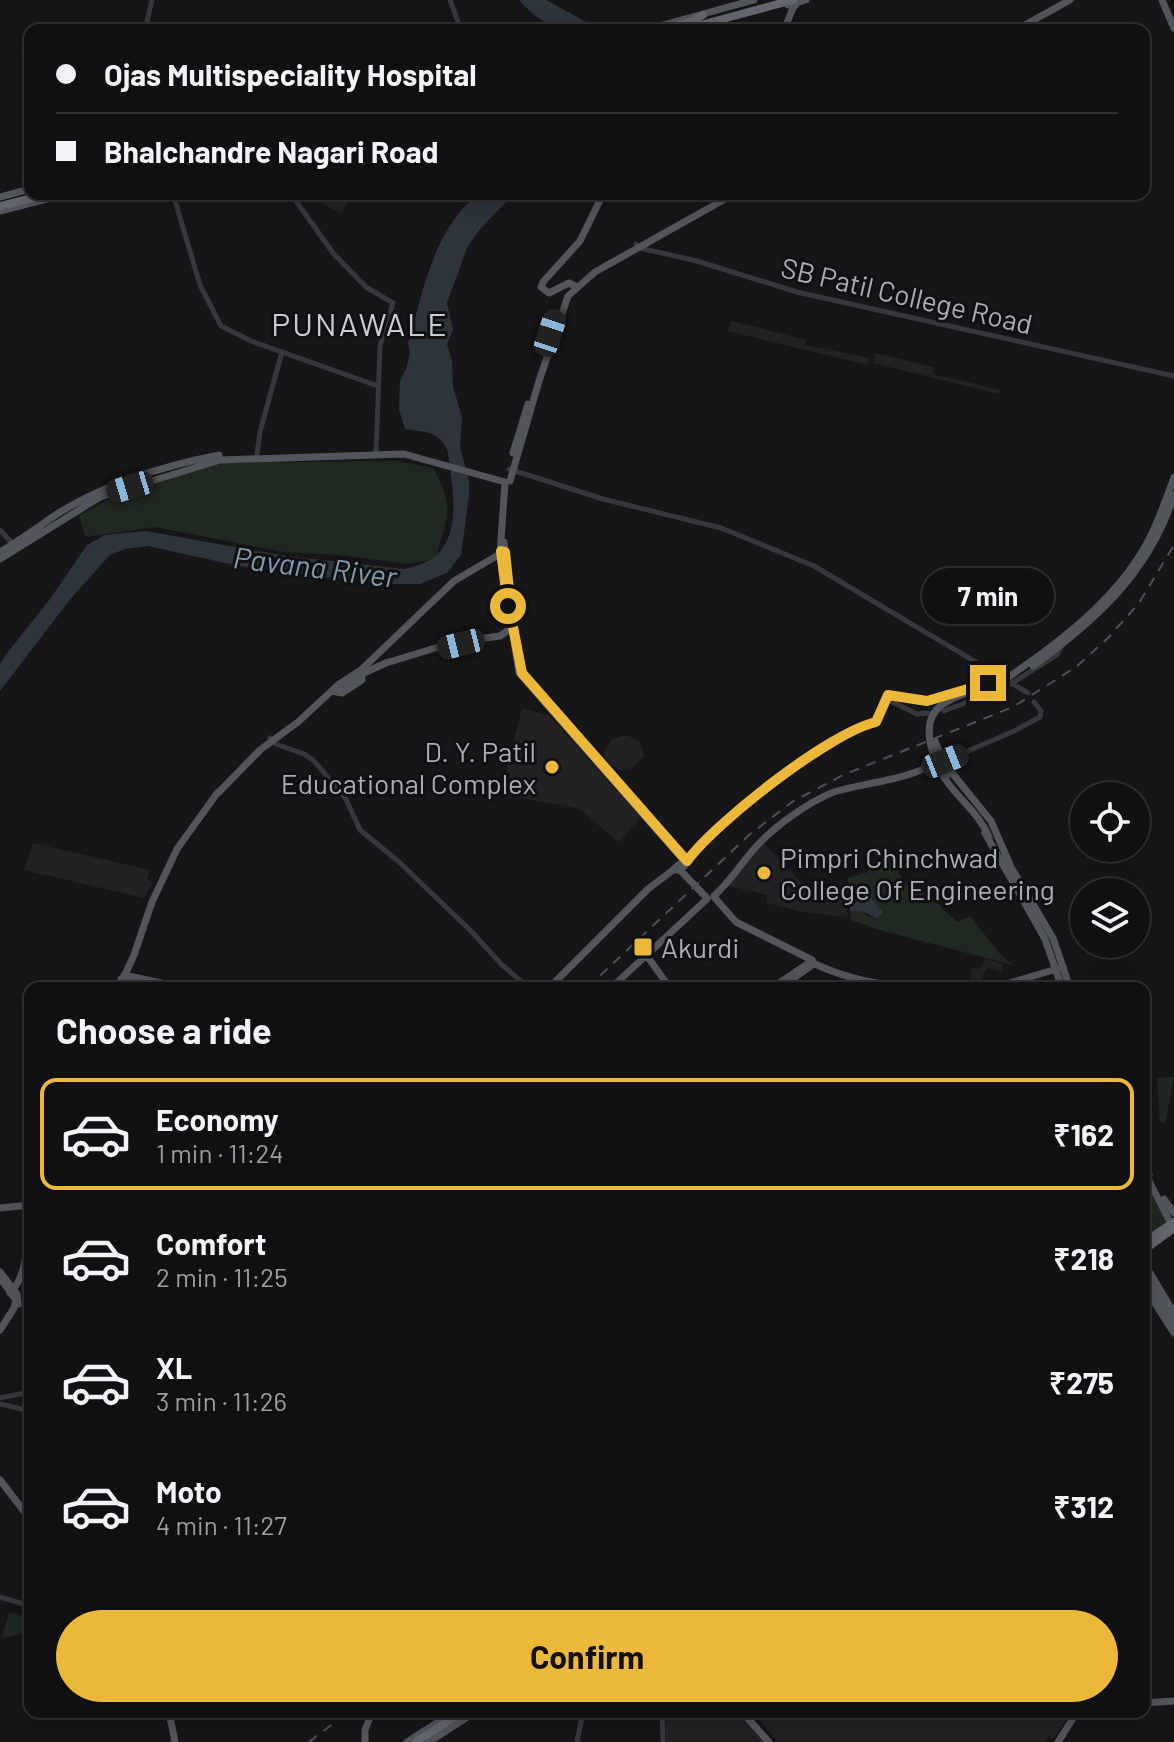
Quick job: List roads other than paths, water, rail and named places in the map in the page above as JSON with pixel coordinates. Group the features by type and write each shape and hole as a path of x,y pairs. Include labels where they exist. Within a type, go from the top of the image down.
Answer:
{"highway":[{"path":"698,23 772,0"},
{"path":"698,23 799,0"},
{"path":"0,204 24,194"},
{"path":"0,204 24,199"},
{"path":"1150,1248 1162,1241 1171,1220"},
{"path":"1150,1245 1171,1220"},
{"path":"419,1742 456,1718"}],"main road":[{"path":"698,23 754,0"},
{"path":"787,24 799,0"},
{"path":"1027,24 1070,0"},
{"path":"1034,24 1076,0"},
{"path":"1164,0 1174,18"},
{"path":"1164,0 1174,28"},
{"path":"0,204 26,200"},
{"path":"576,286 569,283 549,293 541,287 580,241 600,200"},
{"path":"715,200 592,273 567,297 507,481 502,558 512,631 524,677 658,825 689,874 738,927 850,982"},
{"path":"639,244 723,200"},
{"path":"215,458 399,452 507,481"},
{"path":"0,559 57,514 98,492 158,471 215,458 257,454 376,453"},
{"path":"992,835 943,774 930,736 931,721 938,708 945,703 998,683 1031,664 1101,612 1136,571 1158,535 1174,477"},
{"path":"0,552 15,546"},
{"path":"123,980 149,909 177,849 238,769 271,739 361,670 454,581 486,562 502,558"},
{"path":"335,691 355,677 387,664 453,643 500,636 512,631"},
{"path":"618,982 721,888 772,831 823,797 925,768 943,758 960,784 987,814 1006,872 1045,939 1061,982"},
{"path":"933,764 950,790 992,835"},
{"path":"557,981 648,889 683,865"},
{"path":"645,957 664,982"},
{"path":"811,964 846,978 868,982"},
{"path":"782,982 811,964"},
{"path":"788,982 811,964"},
{"path":"1016,982 1058,971"},
{"path":"1022,982 1058,971"},
{"path":"1058,971 1066,982"},
{"path":"1150,1178 1171,1220"},
{"path":"1150,1182 1171,1220"},
{"path":"0,1206 24,1204"},
{"path":"1150,1262 1174,1304"},
{"path":"14,1295 24,1263"},
{"path":"1150,1263 1174,1327"},
{"path":"0,1330 24,1270"},
{"path":"0,1277 14,1295"},
{"path":"0,1277 16,1300 0,1330"},
{"path":"1150,1285 1174,1327"},
{"path":"1150,1290 1170,1313"},
{"path":"1150,1292 1174,1327"},
{"path":"1,1485 24,1512"},
{"path":"1,1485 24,1517"},
{"path":"1150,1702 1174,1700"},
{"path":"171,1718 176,1742"},
{"path":"365,1742 370,1718"},
{"path":"407,1742 445,1718"},
{"path":"429,1742 466,1718"},
{"path":"749,1718 770,1742"},
{"path":"1060,1742 1074,1718"}],"street":[{"path":"146,24 152,0"},
{"path":"450,0 459,24"},
{"path":"175,200 200,285 221,326 282,352 378,386"},
{"path":"295,200 333,253 366,287 393,303 382,331 376,453"},
{"name":"SB Patil College Road","path":"639,244 845,302 1174,374"},
{"path":"257,454 282,352"},
{"path":"511,470 603,499 719,527 814,566 1028,693"},
{"path":"0,530 15,546"},
{"path":"886,698 927,701 962,692 1003,677 1053,641 1062,641 1057,655 1013,682 944,711"},
{"path":"683,865 735,814 811,754 848,732 876,722 886,698"},
{"path":"886,698 917,714 928,713"},
{"path":"943,758 1003,736 1040,717 1041,711 1034,702"},
{"path":"271,739 314,761 346,799 360,830 398,861 520,982"},
{"path":"123,980 132,973 171,982"},
{"path":"14,1295 24,1304"},
{"path":"0,1401 24,1394"},
{"path":"0,1401 24,1409"},
{"path":"0,1597 24,1604"},
{"path":"577,1742 582,1718"},
{"path":"661,1718 662,1742"}],"water":[{"path":"519,0 546,0 590,24 549,24"},
{"name":"Pavana River","path":"472,200 508,200 480,229 467,248 447,303 453,330 447,344 452,361 453,387 462,417 460,448 469,480 469,496 461,555 447,573 420,584 392,584 311,577 239,566 148,546 125,549 110,555 72,597 0,691 0,664 4,657 50,599 87,545 105,535 146,531 286,556 404,569 424,563 438,553 447,540 452,524 453,489 448,452 436,436 405,429 399,409 400,381 406,369 410,353 408,344 432,263 450,225"},
{"path":"847,884 859,887 883,912 878,919 864,912 850,911"}],"railway":[{"path":"593,982 749,835 792,802 843,775 1013,707 1076,667 1108,638 1139,603 1174,545"},
{"path":"309,1742 340,1718"}],"place":[{"name":"D. Y. Patil Educational Complex","path":"552,767"},
{"name":"Pimpri Chinchwad College Of Engineering","path":"764,873"},
{"name":"Akurdi","path":"643,947"}],"district":[{"name":"PUNAWALE","path":"360,323"}]}
